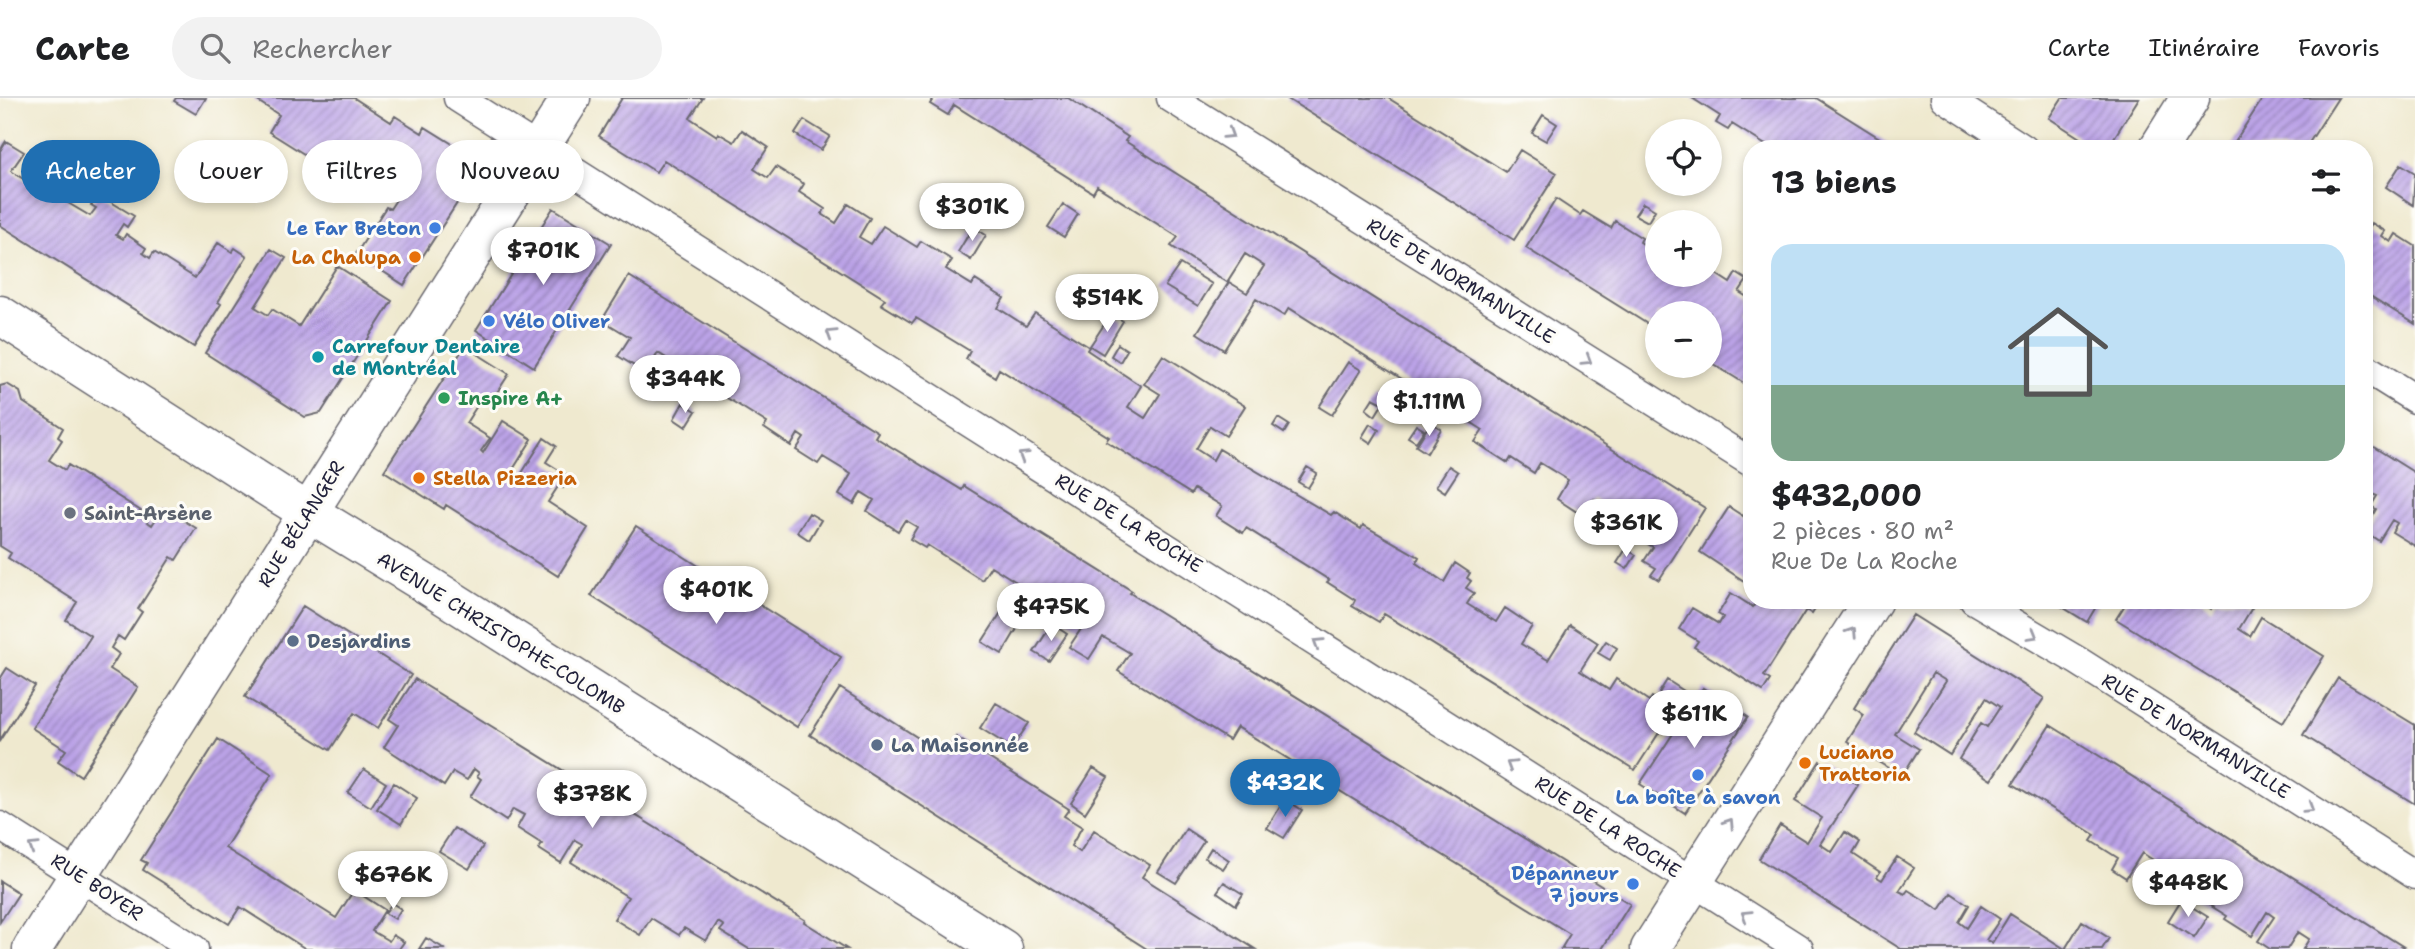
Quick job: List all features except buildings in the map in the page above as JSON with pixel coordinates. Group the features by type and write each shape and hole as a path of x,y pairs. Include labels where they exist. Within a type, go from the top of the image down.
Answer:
{"street":[{"name":"RUE DE LA ROCHE","path":"458,98 524,140"},
{"name":"RUE BÉLANGER","path":"544,140 571,98"},
{"name":"RUE DE NORMANVILLE","path":"1171,98 1743,457"},
{"path":"1945,98 2010,140"},
{"path":"2164,140 2190,98"},
{"name":"RUE DE LA ROCHE","path":"584,178 1799,949"},
{"name":"RUE BÉLANGER","path":"32,949 504,203"},
{"name":"AVENUE CHRISTOPHE-COLOMB","path":"0,316 1003,949"},
{"path":"2373,373 2415,399"},
{"path":"1650,949 1866,609"},
{"name":"RUE DE NORMANVILLE","path":"1989,609 2078,661 2415,875"},
{"name":"RUE BOYER","path":"0,826 194,949"}],"place":[{"name":"Le Far Breton","path":"435,228"},
{"name":"La Chalupa","path":"415,257"},
{"name":"Vélo Oliver","path":"489,321"},
{"name":"Carrefour Dentaire de Montréal","path":"318,357"},
{"name":"Inspire A+","path":"444,398"},
{"name":"Stella Pizzeria","path":"419,478"},
{"name":"Saint-Arsène","path":"70,513"},
{"name":"Desjardins","path":"293,641"},
{"name":"La Maisonnée","path":"877,745"},
{"name":"Luciano Trattoria","path":"1805,763"},
{"name":"La boîte à savon","path":"1698,775"},
{"name":"Dépanneur 7 jours","path":"1633,884"}]}
